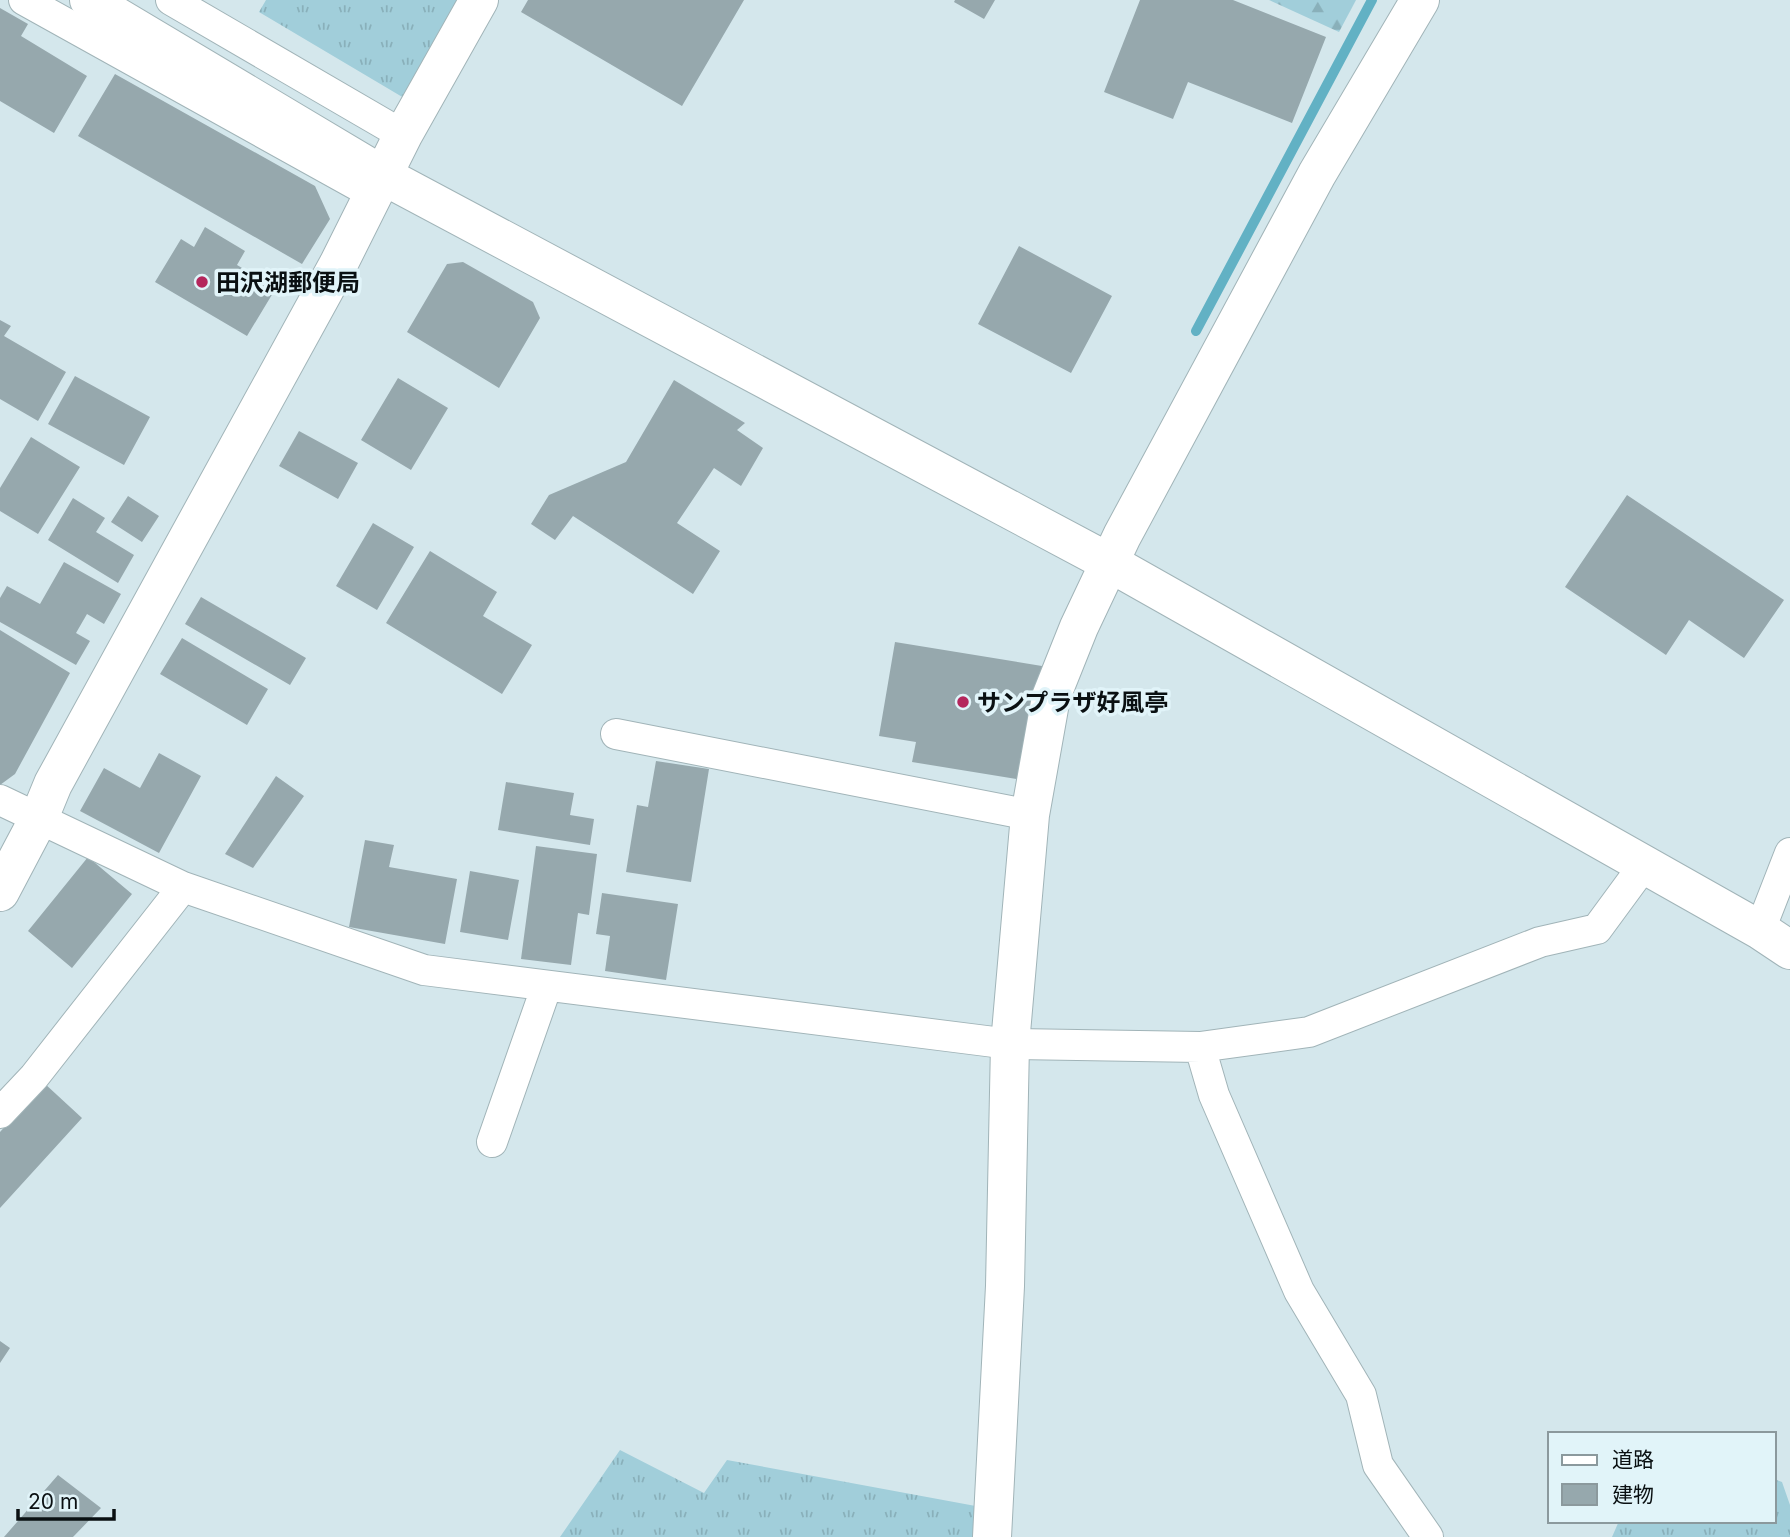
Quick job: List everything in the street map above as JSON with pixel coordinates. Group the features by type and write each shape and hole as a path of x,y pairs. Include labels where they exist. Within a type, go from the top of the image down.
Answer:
{"street":[{"path":"24,0 1110,563 1775,940 1790,853"},
{"path":"171,0 403,135"},
{"path":"0,892 40,818 53,784 338,265 403,135 479,0"},
{"path":"992,1537 1005,1286 1010,1044 1030,815 1051,697 1110,563 1317,174 1420,0"},
{"path":"103,8 379,185"},
{"path":"616,734 1030,815"},
{"path":"0,800 183,887 424,970 546,988 1010,1044 1200,1047 1309,1032 1540,942 1597,929 1644,865"},
{"path":"0,1112 34,1077 183,887"},
{"path":"492,1142 546,988"},
{"path":"1200,1047 1214,1095 1299,1291 1361,1395 1378,1465 1428,1537"}],"green space":[{"path":"266,0 458,0 404,98 259,12"},
{"path":"1269,0 1356,0 1339,32"},
{"path":"620,1450 704,1493 727,1460 981,1507 980,1537 560,1537"},
{"path":"1776,1480 1782,1482 1790,1505 1790,1537 1612,1537 1618,1523 1776,1523"}],"building":[{"path":"528,0 744,0 682,106 521,12"},
{"path":"995,0 984,19 954,2"},
{"path":"1140,0 1233,0 1326,37 1292,123 1188,82 1173,119 1104,92"},
{"path":"0,8 28,24 21,36 87,76 54,133 0,101"},
{"path":"115,74 315,186 330,219 302,264 78,136"},
{"path":"205,227 245,251 237,265 276,288 247,336 155,282 181,239 194,247"},
{"path":"1019,246 1112,296 1071,373 978,324"},
{"path":"463,262 533,302 540,318 499,388 407,332 447,264"},
{"path":"0,320 11,326 4,336 66,372 38,421 0,399"},
{"path":"75,376 150,417 124,465 48,424"},
{"path":"398,378 448,408 411,470 361,440"},
{"path":"674,380 745,423 737,430 763,448 741,486 714,468 677,523 720,551 693,594 573,516 555,540 531,524 549,495 626,462"},
{"path":"299,431 358,463 338,499 279,466"},
{"path":"31,437 80,467 38,534 0,511 0,488"},
{"path":"1627,495 1784,600 1744,658 1689,620 1666,655 1565,587"},
{"path":"128,496 159,516 142,542 111,522"},
{"path":"73,498 105,518 96,532 134,555 118,583 48,540"},
{"path":"373,523 414,547 377,610 336,586"},
{"path":"430,551 497,592 483,616 532,645 502,694 386,623"},
{"path":"64,562 121,594 104,624 87,614 76,633 90,641 76,665 0,622 0,598 7,586 40,604"},
{"path":"201,597 306,658 290,685 185,624"},
{"path":"0,630 70,673 15,774 0,785"},
{"path":"182,638 268,689 247,725 160,674"},
{"name":"サンプラザ好風亭","path":"895,642 1048,667 1028,781 912,762 916,742 879,736"},
{"path":"159,753 201,776 159,853 80,811 104,768 140,788"},
{"path":"656,761 709,769 691,882 626,872 637,805 648,807"},
{"path":"276,776 304,796 253,868 225,854"},
{"path":"506,782 574,793 570,815 594,819 590,845 498,830"},
{"path":"365,840 394,845 389,867 457,879 445,944 349,927"},
{"path":"536,846 597,854 589,915 578,913 571,965 521,959"},
{"path":"88,857 132,894 72,968 28,931"},
{"path":"470,871 519,880 508,940 460,932"},
{"path":"602,893 678,904 666,980 605,971 610,936 596,934"},
{"path":"44,1083 82,1118 0,1208 0,1132"},
{"path":"0,1341 10,1348 0,1363"},
{"path":"58,1475 101,1508 73,1537 4,1537"}],"waterway":[{"path":"1196,331 1372,0"}],"place":[{"name":"田沢湖郵便局","path":"202,282"},
{"name":"サンプラザ好風亭","path":"963,702"}]}
